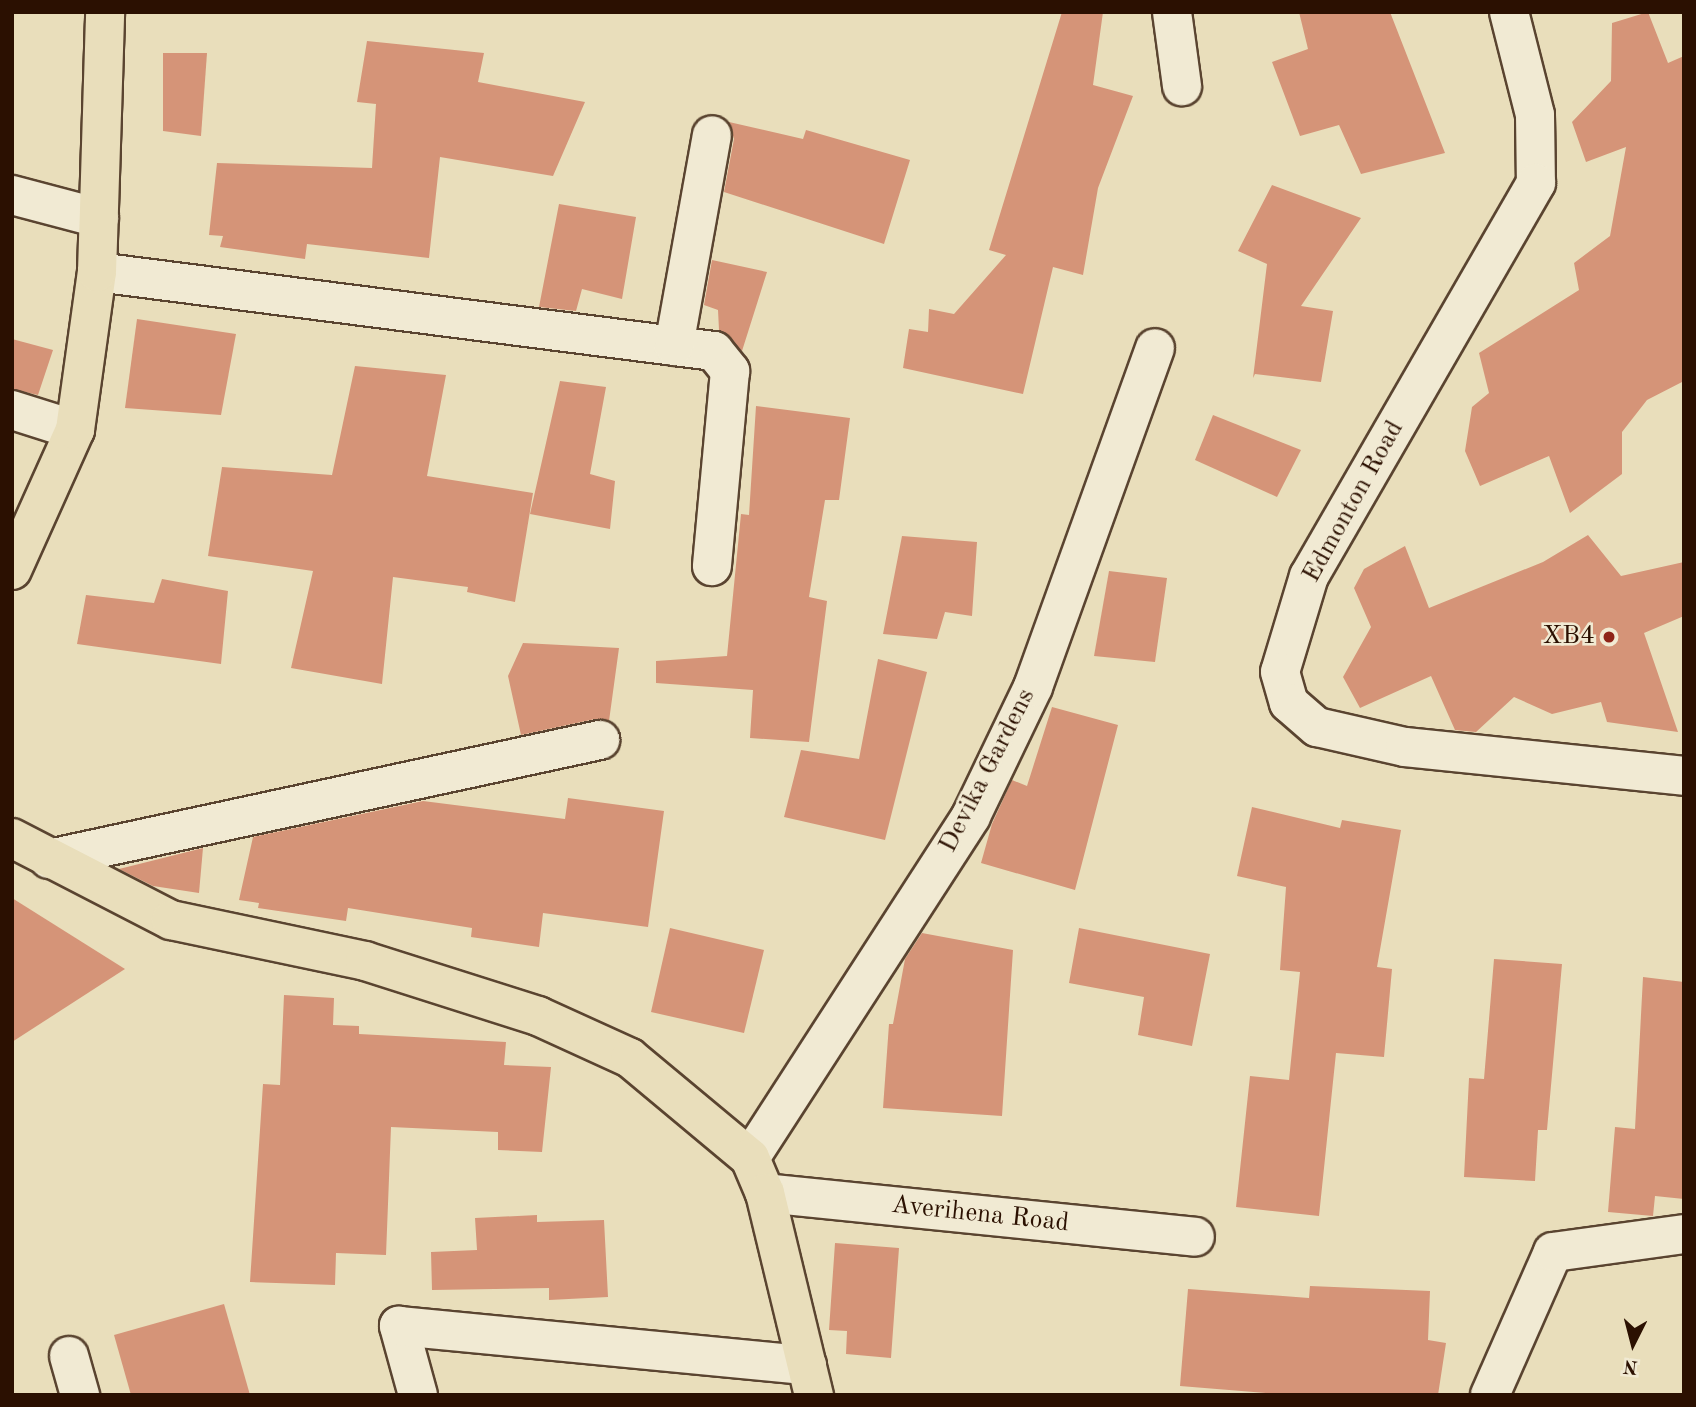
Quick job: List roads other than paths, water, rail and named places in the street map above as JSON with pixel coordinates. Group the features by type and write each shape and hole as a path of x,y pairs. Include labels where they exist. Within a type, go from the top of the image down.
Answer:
{"main road":[{"path":"12,569 75,430 97,272 105,12"},
{"path":"12,838 171,920 365,961 538,1016 630,1058 750,1157 765,1193 810,1380"}],"street":[{"path":"1172,12 1182,86"},
{"name":"Edmonton Road","path":"1509,12 1535,115 1536,183 1309,576 1280,672 1289,703 1317,727 1405,747 1684,776"},
{"path":"674,346 712,135"},
{"path":"12,195 99,218"},
{"path":"97,272 714,351 730,371 712,566"},
{"name":"Devika Gardens","path":"750,1157 971,816 1033,687 1155,348"},
{"path":"12,410 75,430"},
{"path":"49,859 600,740"},
{"name":"Averihena Road","path":"765,1193 1195,1237"},
{"path":"1490,1395 1553,1252 1684,1234"},
{"path":"418,1395 399,1326 810,1380"},
{"path":"69,1356 80,1395"}],"place":[{"name":"XB4","path":"1609,637"}]}
